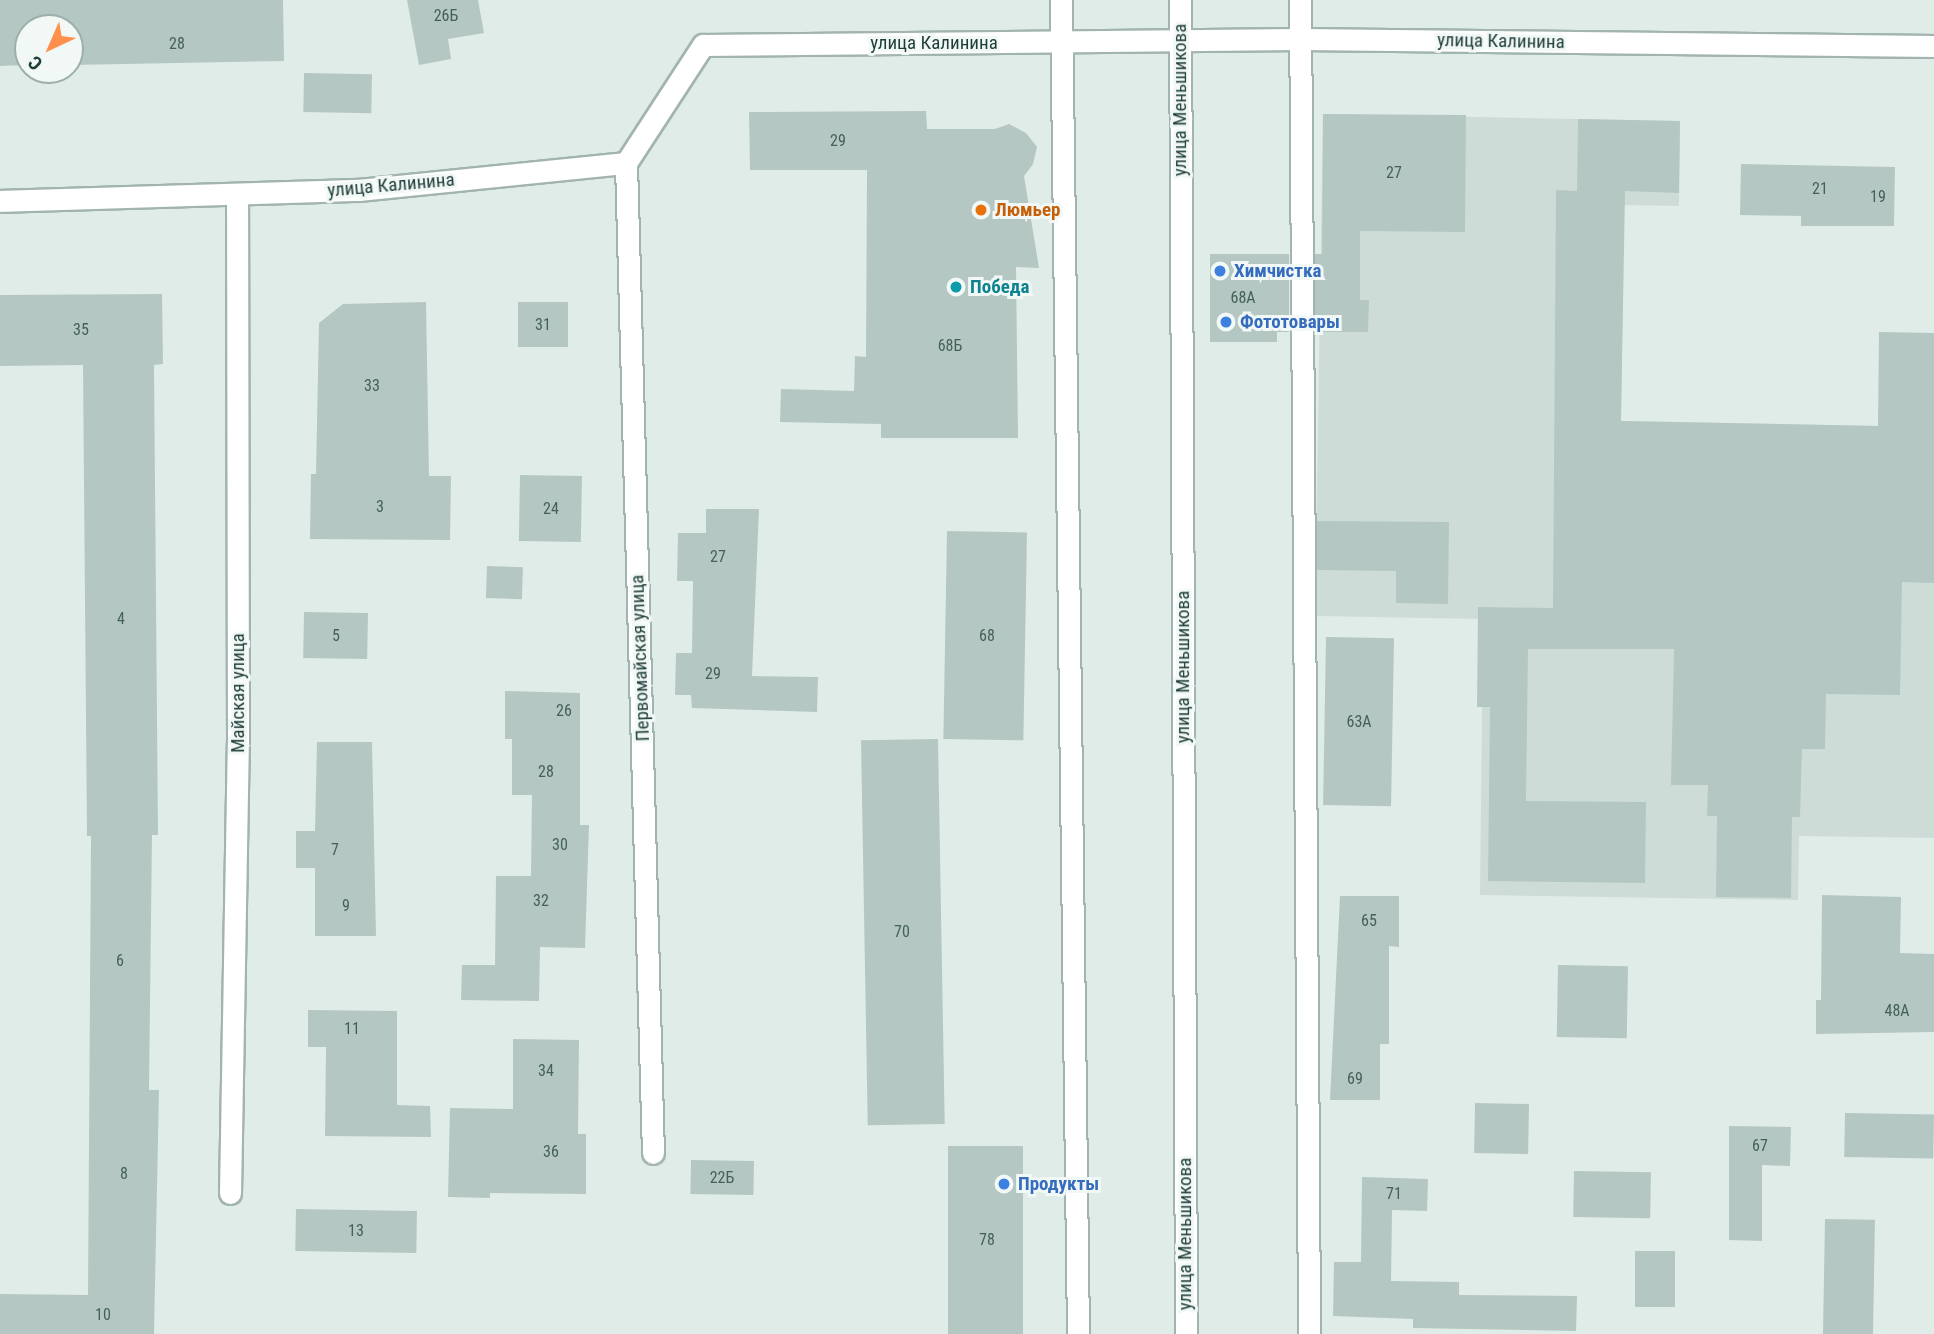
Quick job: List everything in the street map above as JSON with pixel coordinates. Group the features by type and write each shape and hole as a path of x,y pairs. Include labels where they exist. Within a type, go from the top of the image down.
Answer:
{"street":[{"path":"1061,0 1078,1334"},
{"name":"улица Меньшикова","path":"1180,0 1186,1334"},
{"path":"1300,0 1310,1334"},
{"name":"улица Калинина","path":"0,201 359,190 626,163 703,45 1300,39 1934,46"},
{"name":"Первомайская улица","path":"626,163 653,1153"},
{"name":"Майская улица","path":"230,1193 238,741 237,194"}],"shaded area":[{"path":"1323,114 1680,121 1679,206 1624,205 1621,421 1934,427 1934,838 1799,836 1798,900 1480,895 1483,619 1315,616"}],"building":[{"path":"0,0 283,0 284,61 84,65 84,14 14,14 14,66 0,66"},
{"path":"407,0 478,0 484,33 448,39 451,59 419,65"},
{"path":"304,73 372,74 371,113 303,112"},
{"path":"926,111 927,129 995,129 1009,124 1026,133 1037,147 1033,164 1024,176 1039,268 1016,267 1018,438 881,438 881,424 780,422 781,389 854,391 855,356 866,357 867,170 750,170 749,112"},
{"path":"1323,114 1466,115 1465,232 1360,231 1360,300 1369,300 1368,332 1315,332 1315,254 1322,254"},
{"path":"1578,119 1680,121 1679,193 1625,191 1621,421 1878,426 1879,332 1934,333 1934,583 1902,582 1900,695 1826,694 1825,749 1802,749 1800,817 1792,817 1791,898 1716,897 1717,816 1707,816 1708,785 1671,785 1674,649 1528,649 1526,801 1646,802 1645,883 1488,881 1490,707 1477,707 1478,607 1553,608 1556,190 1577,191"},
{"path":"1741,164 1895,167 1894,226 1801,226 1801,216 1740,215"},
{"path":"1210,254 1289,254 1289,332 1277,332 1277,342 1210,342"},
{"path":"162,294 163,364 154,365 158,835 152,835 149,1090 159,1090 154,1334 0,1334 0,1294 88,1295 91,836 87,836 83,365 0,366 0,295"},
{"path":"426,302 429,476 451,476 450,540 310,539 311,474 316,474 319,323 343,304"},
{"path":"518,302 568,302 568,347 518,347"},
{"path":"520,475 582,476 581,542 519,541"},
{"path":"706,509 759,509 752,676 818,677 817,712 692,708 691,695 675,695 676,653 692,653 693,581 677,581 678,533 706,533"},
{"path":"1317,521 1449,522 1448,604 1396,603 1396,571 1317,570"},
{"path":"947,531 1027,532 1023,740 943,739"},
{"path":"487,566 523,567 522,599 486,598"},
{"path":"304,612 368,613 367,659 303,658"},
{"path":"1326,637 1394,638 1391,806 1323,805"},
{"path":"505,691 580,693 580,825 589,825 585,948 540,947 539,1001 461,1000 462,965 495,965 496,876 531,876 532,795 512,795 512,739 505,739"},
{"path":"938,739 945,1124 868,1125 861,740"},
{"path":"317,742 372,742 376,936 315,936 315,868 296,868 296,831 315,831"},
{"path":"1822,895 1901,897 1900,953 1934,954 1934,1032 1816,1034 1816,1000 1821,1000"},
{"path":"1340,896 1399,896 1399,947 1389,946 1389,1044 1380,1044 1380,1100 1330,1100"},
{"path":"1558,965 1628,966 1627,1038 1557,1037"},
{"path":"308,1010 397,1011 397,1105 430,1106 431,1137 325,1136 326,1047 308,1047"},
{"path":"513,1039 579,1040 578,1134 586,1134 586,1194 490,1193 490,1198 448,1197 450,1108 513,1109"},
{"path":"1475,1103 1529,1104 1528,1154 1474,1153"},
{"path":"1845,1113 1934,1115 1933,1159 1844,1157"},
{"path":"1729,1126 1791,1127 1790,1166 1762,1165 1762,1241 1729,1240"},
{"path":"948,1146 1023,1146 1023,1334 948,1334"},
{"path":"691,1160 754,1161 753,1195 690,1194"},
{"path":"1574,1171 1651,1172 1650,1218 1573,1217"},
{"path":"1362,1177 1428,1179 1427,1211 1392,1210 1391,1281 1459,1282 1459,1295 1577,1296 1576,1331 1413,1328 1413,1319 1333,1316 1334,1262 1361,1262"},
{"path":"296,1209 417,1211 416,1253 295,1251"},
{"path":"1825,1219 1875,1220 1873,1334 1823,1334"},
{"path":"1635,1251 1675,1251 1675,1307 1635,1307"}],"place":[{"name":"Люмьер","path":"981,210"},
{"name":"Химчистка","path":"1220,271"},
{"name":"Победа","path":"956,287"},
{"name":"Фототовары","path":"1226,322"},
{"name":"Продукты","path":"1004,1184"}]}
